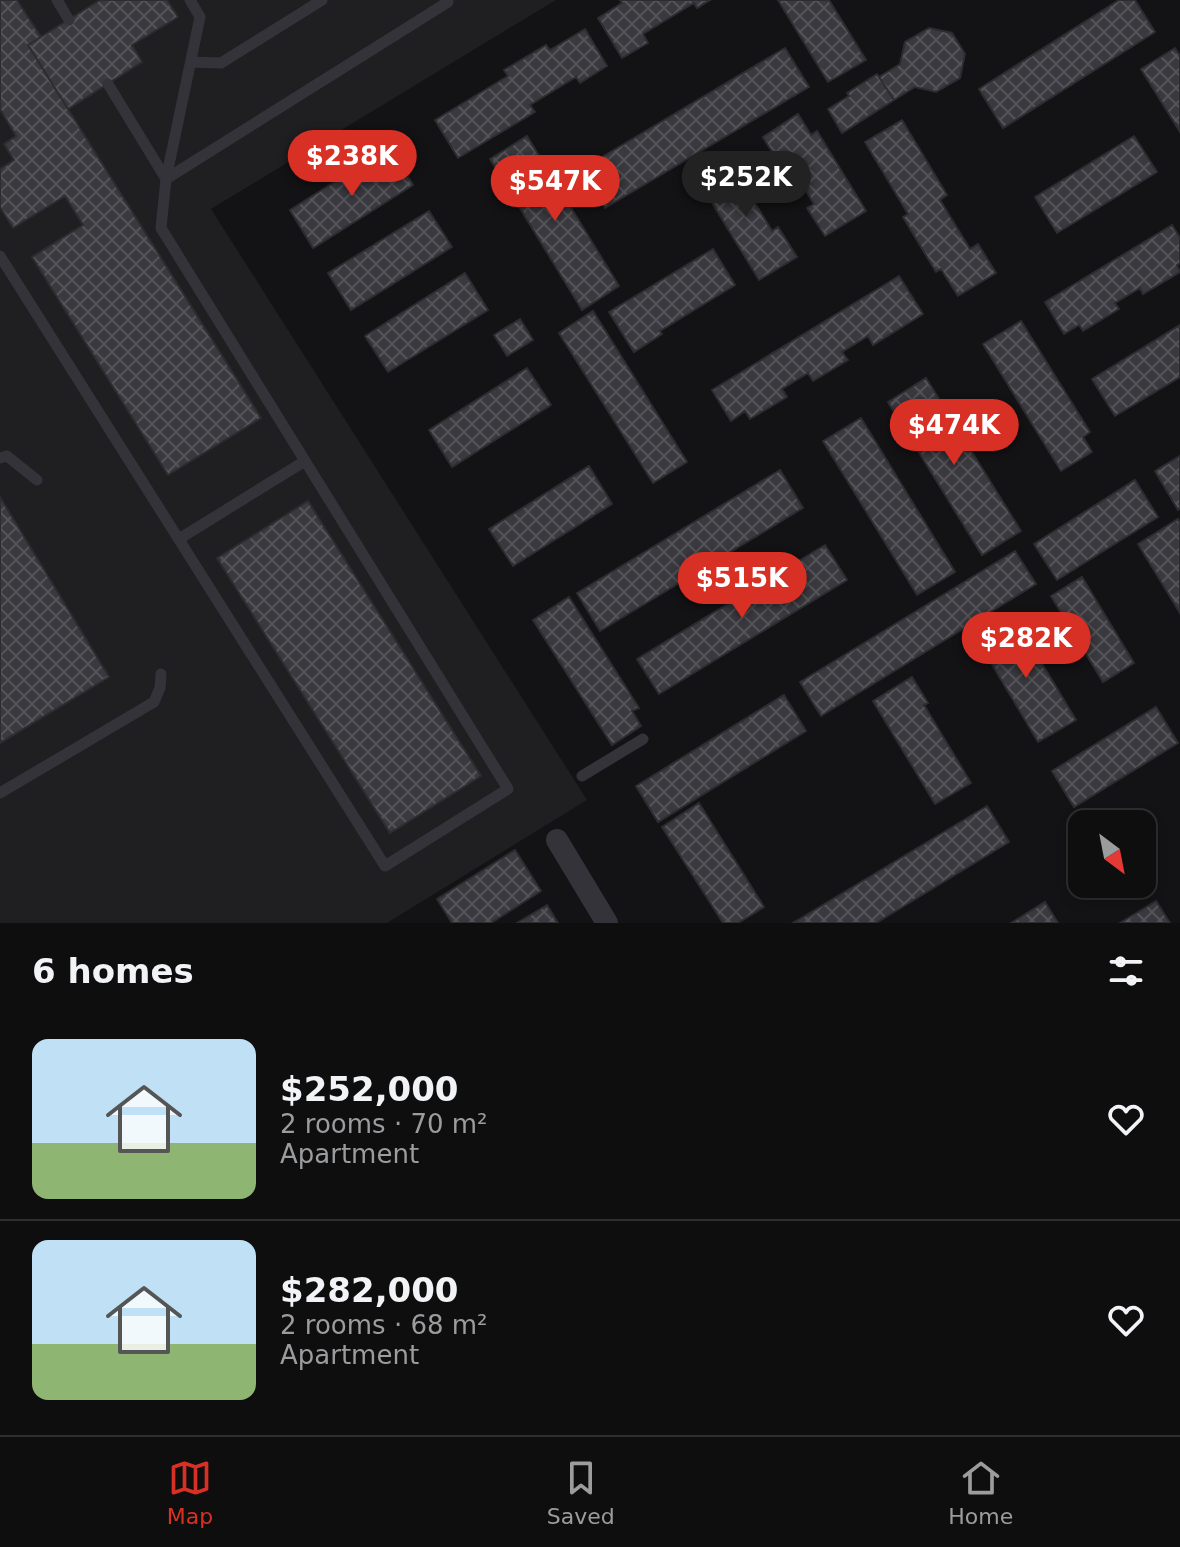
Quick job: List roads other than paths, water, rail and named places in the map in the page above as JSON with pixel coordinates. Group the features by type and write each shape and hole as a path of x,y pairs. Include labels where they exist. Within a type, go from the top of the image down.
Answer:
{"street":[{"path":"557,840 607,923"}],"lane":[{"path":"57,0 69,20"},
{"path":"191,62 221,63 322,0"},
{"path":"166,179 448,2 446,0"},
{"path":"1,261 385,866 508,789 161,228 166,179 200,17 195,2"},
{"path":"108,84 166,179"},
{"path":"0,458 7,456 37,480"},
{"path":"179,539 305,461"},
{"path":"0,793 154,702 160,688 161,674"},
{"path":"582,776 643,739"}]}
